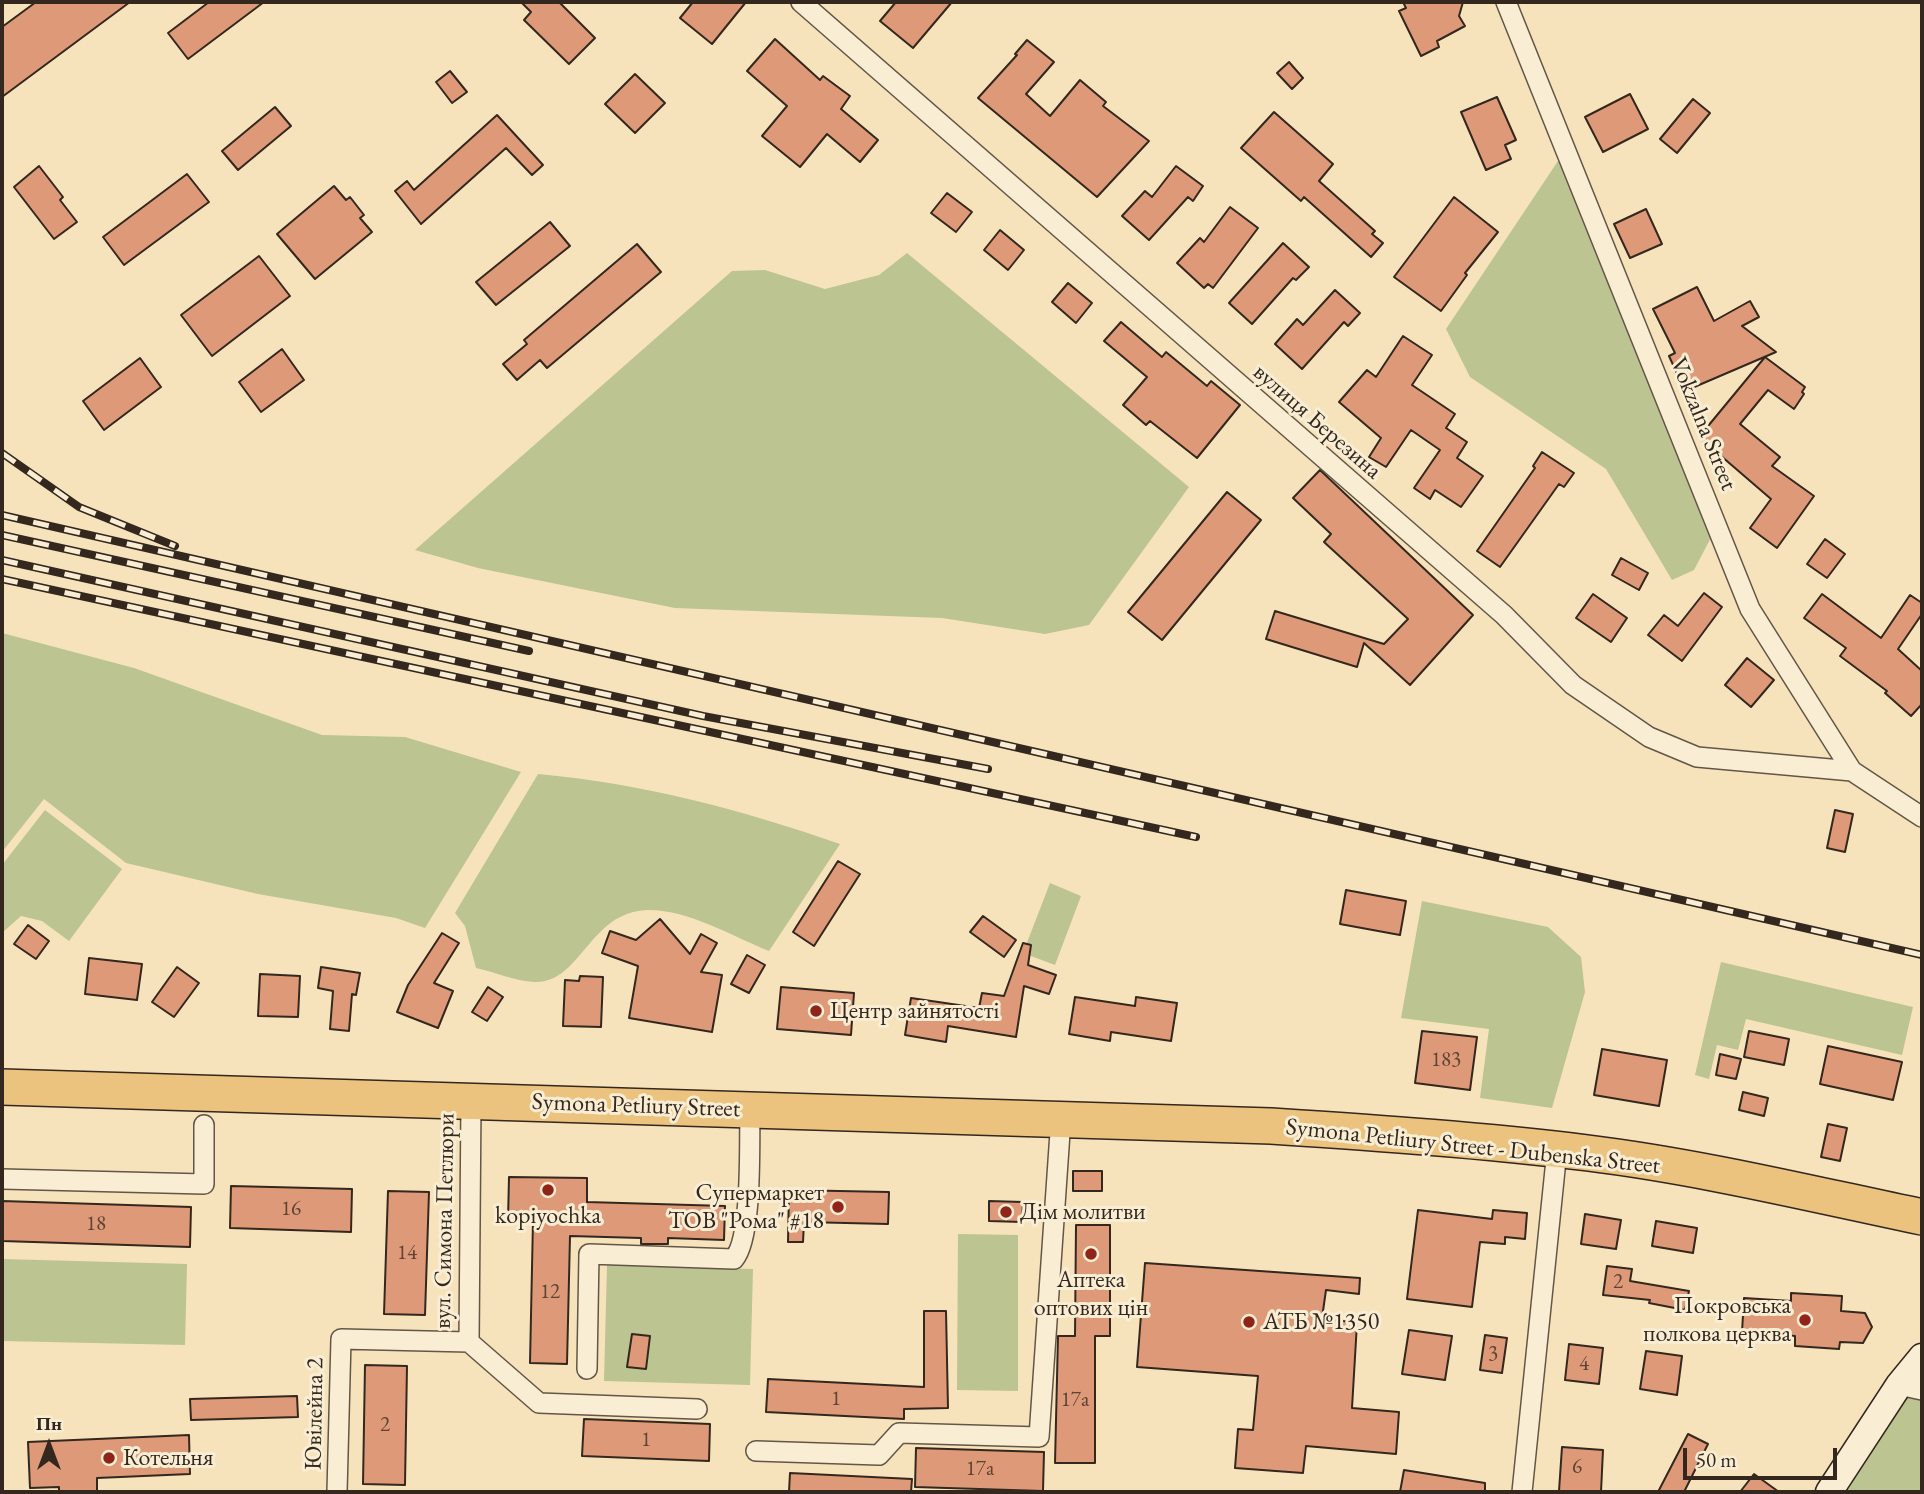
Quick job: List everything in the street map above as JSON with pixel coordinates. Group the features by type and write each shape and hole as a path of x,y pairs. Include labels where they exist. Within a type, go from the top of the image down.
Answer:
{"highway":[{"name":"Symona Petliury Street","path":"2,1087 471,1101 749,1121 1060,1118 1271,1126"},
{"name":"Symona Petliury Street - Dubenska Street","path":"1271,1126 1557,1150 1729,1177 1922,1217"}],"street":[{"name":"вулиця Березина","path":"802,2 1504,615 1573,685 1649,737 1697,757 1852,771"},
{"name":"Vokzalna Street","path":"1506,2 1750,609 1852,771 1922,817"},
{"name":"вул. Симона Петлюри","path":"469,1342 471,1101"},
{"path":"756,1451 879,1455 899,1433 1039,1437 1060,1118"},
{"path":"587,1369 589,1254 734,1259 741,1252 747,1210 749,1121"},
{"path":"2,1179 204,1184 204,1125"},
{"path":"1522,1492 1557,1150"},
{"name":"Ювілейна 2","path":"337,1492 341,1339 469,1342"},
{"path":"469,1342 539,1403 697,1409"},
{"path":"1829,1492 1911,1388 1922,1357"}],"green space":[{"path":"1566,149 1717,526 1694,570 1672,580 1606,469 1470,377 1446,329"},
{"path":"907,253 1189,487 1089,625 1045,634 942,618 675,608 478,568 415,550 732,271 765,270 825,289 879,275"},
{"path":"2,633 134,668 322,735 405,737 521,772 425,928 396,918 258,894 126,863 44,799 2,852"},
{"path":"538,774 653,791 729,809 840,844 769,951 693,919 647,910 627,914 611,922 575,961 550,980 520,980 476,968 465,926 455,913"},
{"path":"45,810 122,869 69,941 42,921 21,916 2,933 2,865"},
{"path":"1050,883 1081,896 1055,965 1023,953"},
{"path":"1422,901 1548,927 1581,957 1585,992 1552,1108 1480,1098 1489,1029 1401,1018"},
{"path":"1721,962 1913,1007 1902,1055 1746,1019 1738,1050 1717,1045 1709,1079 1695,1075"},
{"path":"958,1234 1018,1235 1018,1391 957,1390"},
{"path":"2,1259 187,1264 185,1345 2,1341"},
{"path":"607,1265 753,1269 750,1385 604,1381"},
{"path":"1899,1385 1922,1390 1922,1492 1829,1492"}],"building":[{"path":"36,2 130,2 2,97 2,27"},
{"path":"209,2 264,2 188,59 168,33"},
{"path":"521,2 559,2 595,38 569,64 524,20 531,12"},
{"path":"693,2 746,2 712,44 680,18"},
{"path":"896,2 952,2 913,48 880,21"},
{"path":"1403,2 1463,2 1459,16 1465,26 1437,41 1439,47 1421,56 1399,11 1406,8"},
{"path":"775,39 820,80 823,76 850,96 841,109 878,140 860,162 827,134 800,167 762,136 787,106 747,71"},
{"path":"1027,40 1054,62 1026,94 1050,116 1080,80 1106,102 1103,106 1149,141 1097,197 978,98"},
{"path":"1289,62 1303,78 1292,89 1277,73"},
{"path":"450,71 467,92 452,103 436,82"},
{"path":"635,74 665,103 635,133 605,104"},
{"path":"1630,94 1648,129 1603,152 1585,117"},
{"path":"1497,97 1516,140 1505,145 1511,159 1486,170 1461,112"},
{"path":"1693,99 1710,113 1677,153 1660,139"},
{"path":"275,107 291,126 238,170 222,151"},
{"path":"1274,112 1333,164 1319,181 1375,231 1372,234 1383,243 1371,257 1304,197 1301,201 1241,148"},
{"path":"497,115 543,165 532,175 506,148 421,224 395,191 407,181 414,190"},
{"path":"39,166 63,197 60,200 77,222 54,239 14,187"},
{"path":"1176,166 1203,186 1193,201 1188,197 1149,240 1122,216 1145,191 1152,197"},
{"path":"187,174 209,202 124,265 103,237"},
{"path":"334,186 346,200 350,197 364,215 360,218 372,232 315,279 277,234"},
{"path":"947,193 972,212 956,232 931,213"},
{"path":"1454,197 1498,232 1465,273 1467,275 1441,311 1394,277"},
{"path":"1230,207 1258,228 1213,288 1208,284 1204,288 1177,263 1200,238 1204,242"},
{"path":"1646,209 1662,244 1630,258 1614,224"},
{"path":"550,222 570,246 496,305 476,282"},
{"path":"1000,230 1024,250 1008,270 984,250"},
{"path":"1283,243 1309,267 1296,280 1293,278 1252,324 1229,303"},
{"path":"637,244 661,272 547,368 540,360 517,380 503,364 527,344 524,340"},
{"path":"259,256 290,296 212,356 181,315"},
{"path":"1068,283 1092,303 1076,323 1052,302"},
{"path":"1697,287 1714,321 1750,301 1759,317 1742,326 1776,352 1685,391 1669,356 1675,353 1653,309"},
{"path":"1335,290 1360,313 1348,326 1344,322 1302,369 1275,344 1297,319 1303,325"},
{"path":"1121,322 1162,357 1166,352 1207,386 1211,381 1240,405 1197,458 1150,421 1146,425 1123,405 1147,377 1104,341"},
{"path":"1403,336 1432,355 1412,385 1455,414 1446,428 1467,442 1457,458 1483,476 1461,507 1435,490 1430,499 1414,488 1440,450 1411,430 1386,467 1369,457 1381,438 1339,402 1367,370 1376,377"},
{"path":"282,349 304,380 261,412 239,382"},
{"path":"1765,357 1805,387 1802,392 1804,394 1794,409 1768,390 1740,424 1780,457 1772,466 1814,496 1777,548 1750,528 1771,499 1699,437"},
{"path":"140,358 161,387 104,430 83,401"},
{"path":"1542,452 1574,473 1564,487 1559,484 1500,567 1477,551 1535,468 1533,466"},
{"path":"1320,470 1473,615 1410,685 1364,643 1357,667 1266,639 1275,611 1384,644 1408,619 1324,542 1331,534 1293,498"},
{"path":"1227,492 1261,520 1162,640 1128,612"},
{"path":"1825,539 1845,554 1827,578 1807,564"},
{"path":"1621,558 1648,573 1639,590 1612,575"},
{"path":"1704,593 1722,607 1682,661 1648,635 1664,615 1678,626"},
{"path":"1593,594 1627,618 1611,642 1576,618"},
{"path":"1822,594 1881,638 1910,595 1922,603 1922,614 1898,649 1922,671 1922,704 1911,716 1885,693 1887,691 1840,656 1846,648 1804,618"},
{"path":"1747,658 1774,680 1751,707 1725,685"},
{"path":"1835,810 1853,814 1845,852 1827,848"},
{"path":"838,861 860,874 814,946 793,932"},
{"path":"1346,890 1406,901 1400,935 1340,924"},
{"path":"983,916 1016,940 1004,957 970,932"},
{"path":"660,919 690,954 701,934 717,943 701,972 722,975 712,1032 629,1018 638,966 602,953 610,931 636,940"},
{"path":"28,925 49,941 36,959 14,944"},
{"path":"442,933 459,943 434,983 453,991 438,1028 397,1012 408,985"},
{"path":"1023,943 1031,945 1028,965 1056,975 1049,994 1024,986 1016,1037 948,1026 946,1042 905,1035 911,998 979,1008 982,993 1004,996"},
{"path":"747,955 765,965 749,993 731,984"},
{"path":"89,958 142,964 137,1000 85,994"},
{"path":"177,967 199,983 174,1017 152,1002"},
{"path":"321,967 360,973 356,995 352,994 349,1031 330,1029 333,991 318,988"},
{"path":"260,974 300,976 298,1017 258,1016"},
{"path":"580,976 603,977 601,1027 563,1026 565,980 579,981"},
{"path":"488,987 503,997 487,1021 472,1012"},
{"name":"Центр зайнятості","path":"781,987 854,993 851,1035 777,1029"},
{"path":"1075,997 1135,1006 1136,997 1177,1003 1171,1041 1111,1032 1110,1041 1069,1034"},
{"path":"1422,1031 1477,1037 1470,1090 1415,1083"},
{"path":"1749,1031 1789,1039 1784,1065 1744,1057"},
{"path":"1828,1046 1902,1062 1893,1100 1820,1084"},
{"path":"1602,1049 1667,1060 1659,1106 1594,1095"},
{"path":"1720,1054 1741,1059 1736,1079 1716,1075"},
{"path":"1743,1092 1768,1098 1764,1116 1739,1110"},
{"path":"1828,1124 1847,1128 1840,1161 1821,1157"},
{"path":"1073,1171 1102,1171 1102,1191 1073,1191"},
{"path":"509,1177 587,1178 587,1202 725,1206 724,1240 668,1238 668,1244 641,1244 641,1238 570,1236 567,1364 530,1363 533,1220 508,1220"},
{"path":"231,1186 352,1189 351,1232 230,1228"},
{"name":"Супермаркет ТОВ \"Рома\" #18","path":"789,1190 889,1192 888,1224 804,1222 803,1242 788,1242"},
{"path":"388,1191 429,1192 425,1315 384,1314"},
{"path":"2,1201 191,1207 190,1247 2,1241"},
{"name":"Дім молитви","path":"989,1201 1023,1202 1022,1222 989,1221"},
{"path":"1418,1210 1492,1219 1493,1210 1527,1213 1525,1239 1505,1237 1505,1244 1480,1242 1472,1307 1407,1299"},
{"path":"1585,1214 1621,1220 1616,1249 1581,1244"},
{"path":"1656,1221 1697,1228 1693,1253 1652,1246"},
{"path":"1076,1225 1110,1225 1110,1336 1095,1336 1095,1463 1055,1463 1058,1336 1075,1336"},
{"name":"АТБ №1350","path":"1145,1263 1360,1278 1359,1294 1326,1290 1322,1318 1357,1323 1352,1408 1399,1412 1396,1454 1306,1446 1303,1473 1235,1468 1238,1429 1253,1430 1258,1376 1137,1367"},
{"path":"1607,1266 1632,1269 1630,1281 1689,1291 1685,1310 1649,1303 1650,1300 1603,1295"},
{"name":"Покровська полкова церква","path":"1791,1293 1842,1296 1841,1311 1865,1313 1872,1327 1863,1343 1840,1342 1839,1349 1795,1346 1795,1336 1742,1332 1744,1298 1791,1301"},
{"path":"924,1311 946,1311 948,1408 904,1409 904,1419 766,1412 768,1379 924,1387"},
{"path":"1409,1330 1452,1336 1445,1380 1402,1374"},
{"path":"632,1334 650,1336 646,1369 627,1367"},
{"path":"1485,1335 1507,1338 1502,1373 1480,1370"},
{"path":"1569,1344 1603,1348 1599,1384 1565,1380"},
{"path":"1646,1351 1682,1356 1677,1395 1640,1389"},
{"path":"365,1365 407,1366 405,1485 363,1484"},
{"path":"297,1396 298,1417 191,1420 190,1399"},
{"path":"584,1419 710,1424 709,1461 582,1456"},
{"path":"1688,1434 1708,1444 1684,1492 1658,1492"},
{"name":"Котельня","path":"189,1435 190,1474 97,1478 97,1492 59,1492 59,1487 30,1488 28,1442"},
{"path":"1562,1447 1603,1450 1601,1492 1559,1491"},
{"path":"916,1448 1044,1452 1043,1491 915,1487"},
{"path":"1404,1470 1485,1483 1485,1492 1400,1492"},
{"path":"790,1473 912,1479 911,1492 789,1492"},
{"path":"1754,1474 1779,1492 1740,1492"}],"railway":[{"path":"2,453 79,507 175,546"},
{"path":"2,515 1922,955"},
{"path":"2,535 529,651"},
{"path":"2,560 703,716 988,769"},
{"path":"2,579 1196,837"}],"place":[{"name":"Центр зайнятості","path":"816,1011"},
{"name":"kopiyochka","path":"548,1190"},
{"name":"Супермаркет ТОВ \"Рома\" #18","path":"838,1207"},
{"name":"Дім молитви","path":"1006,1212"},
{"name":"Аптека оптових цін","path":"1091,1254"},
{"name":"Покровська полкова церква","path":"1805,1320"},
{"name":"АТБ №1350","path":"1249,1322"},
{"name":"Котельня","path":"109,1458"}]}
